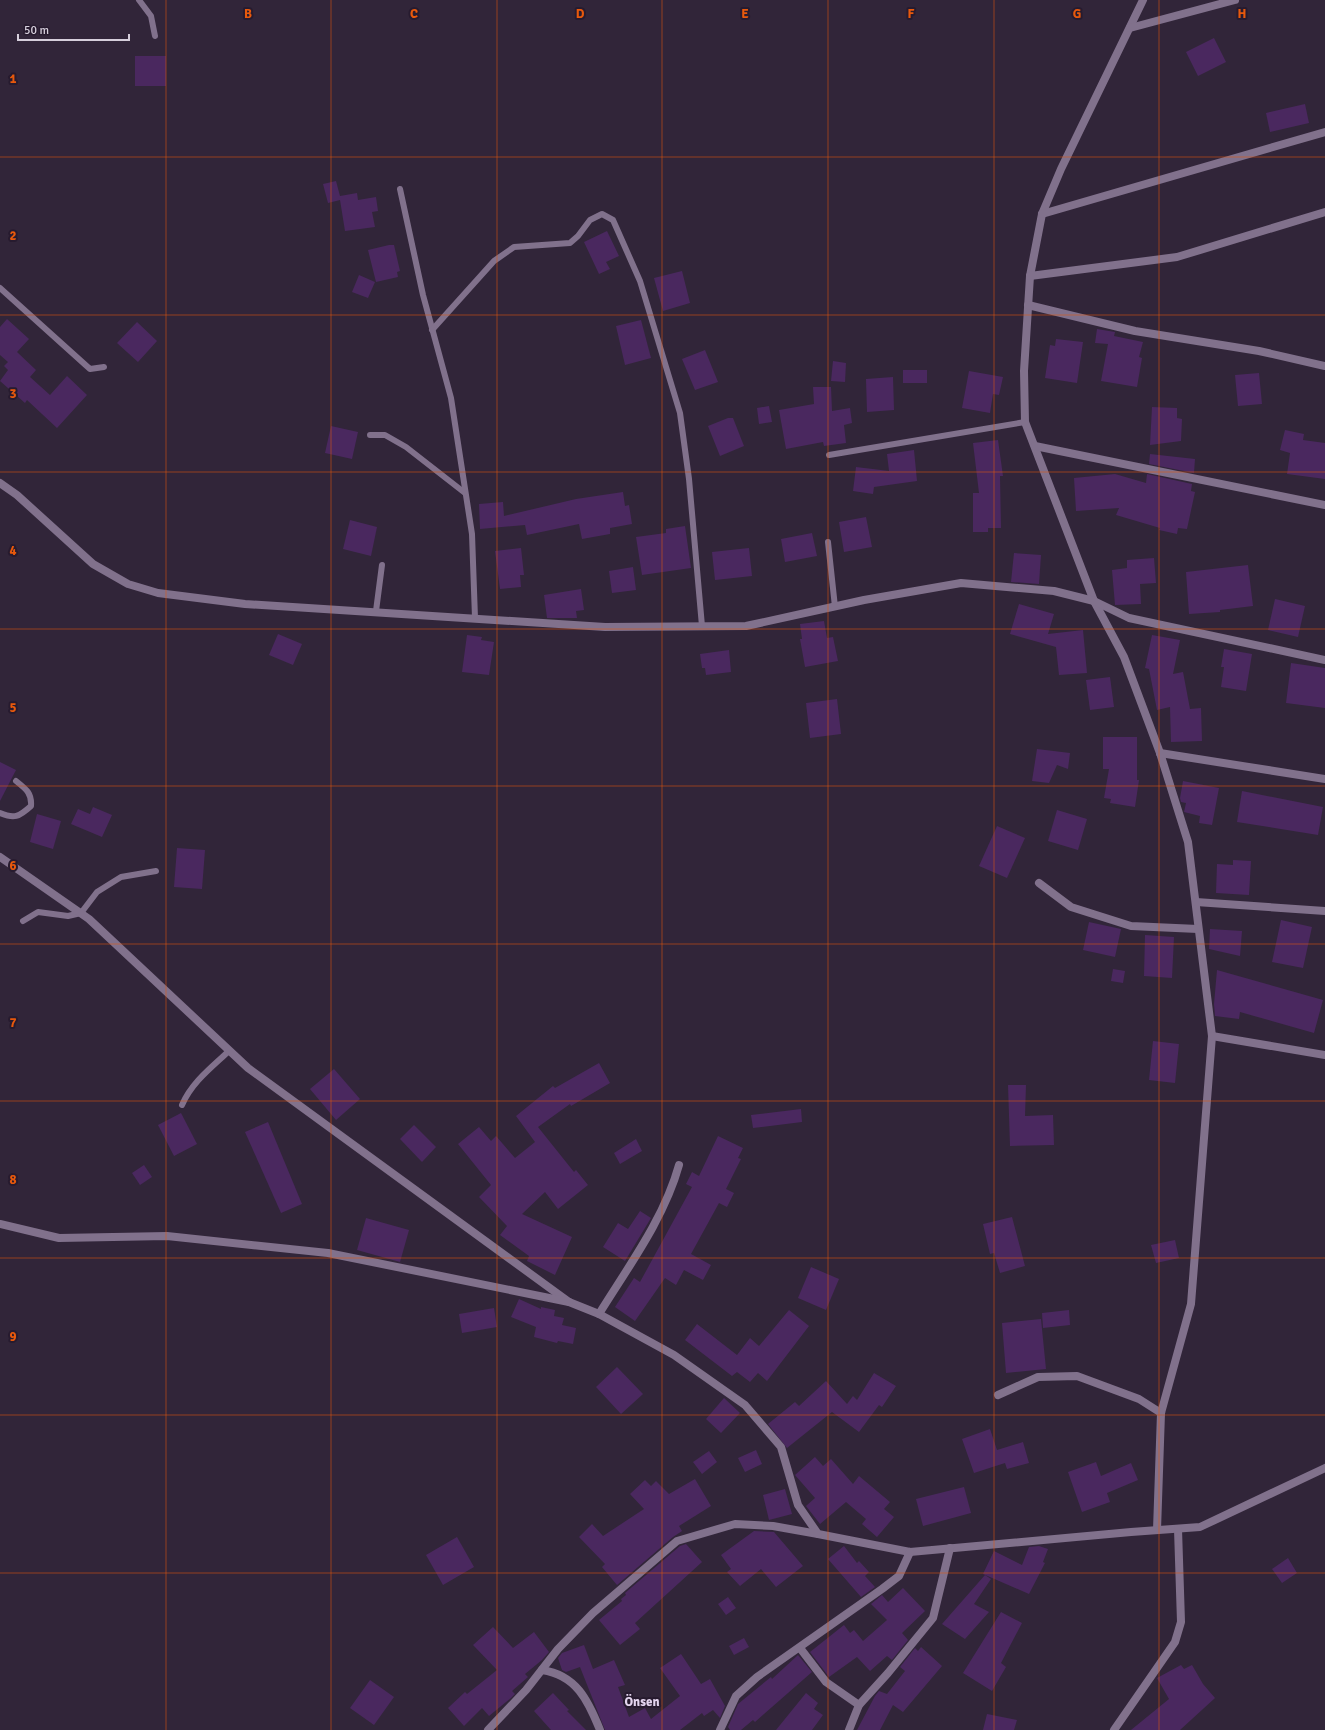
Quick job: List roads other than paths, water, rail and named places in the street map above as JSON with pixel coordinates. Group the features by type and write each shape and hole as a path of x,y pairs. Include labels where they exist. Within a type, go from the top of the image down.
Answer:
{"street":[{"path":"1143,0 1071,148 1042,214 1030,276 1024,371 1025,422 1094,601 1124,657 1160,753 1188,842 1212,1036 1191,1304 1161,1413 1157,1530"},
{"path":"1130,28 1235,0"},
{"path":"1042,214 1325,132"},
{"path":"1030,276 1176,257 1325,212"},
{"path":"1028,305 1135,331 1259,351 1325,366"},
{"path":"1035,446 1325,505"},
{"path":"0,483 17,496 93,564 128,584 158,593 245,604 376,611 605,627 746,626 961,583 1054,591 1094,601 1129,618 1325,660"},
{"path":"1160,753 1325,778"},
{"path":"0,857 81,913 248,1068 569,1302"},
{"path":"1039,884 1071,907 1131,926 1198,929"},
{"path":"1196,902 1325,911"},
{"path":"1212,1036 1325,1055"},
{"path":"599,1314 652,1229 676,1179 680,1166"},
{"path":"0,1224 59,1238 167,1236 328,1253 569,1302 599,1314 674,1355 745,1405 781,1447 798,1505 818,1534"},
{"path":"998,1395 1038,1378 1077,1376 1139,1399 1161,1413"},
{"path":"488,1730 526,1690 558,1649 593,1613 677,1541 735,1524 773,1526 910,1552 1200,1527 1325,1468"},
{"path":"1114,1730 1175,1642 1181,1622 1178,1529"},
{"path":"849,1730 859,1705 888,1673 933,1618 950,1548"},
{"path":"720,1730 736,1696 757,1677 800,1648 899,1576 910,1552"},
{"path":"800,1648 826,1682 859,1705"},
{"path":"542,1670 556,1672 568,1678 590,1706 600,1730"}],"lane":[{"path":"140,0 151,16 155,36"},
{"path":"400,189 423,295 451,398 472,534 475,618"},
{"path":"432,330 494,261 514,247 570,243 578,236 590,220 602,214 613,220 640,281 680,413 689,479 702,626"},
{"path":"0,288 90,369 104,367"},
{"path":"829,455 1025,422"},
{"path":"370,435 385,436 406,447 465,493"},
{"path":"828,542 835,607"},
{"path":"376,611 382,565"},
{"path":"0,813 12,818 18,817 30,806 32,798 28,790 16,781"},
{"path":"23,921 38,912 68,916 81,913 97,892 121,877 156,871"},
{"path":"182,1105 187,1093 198,1080 229,1051"}],"district":[{"name":"Önsen","path":"642,1702"}]}
